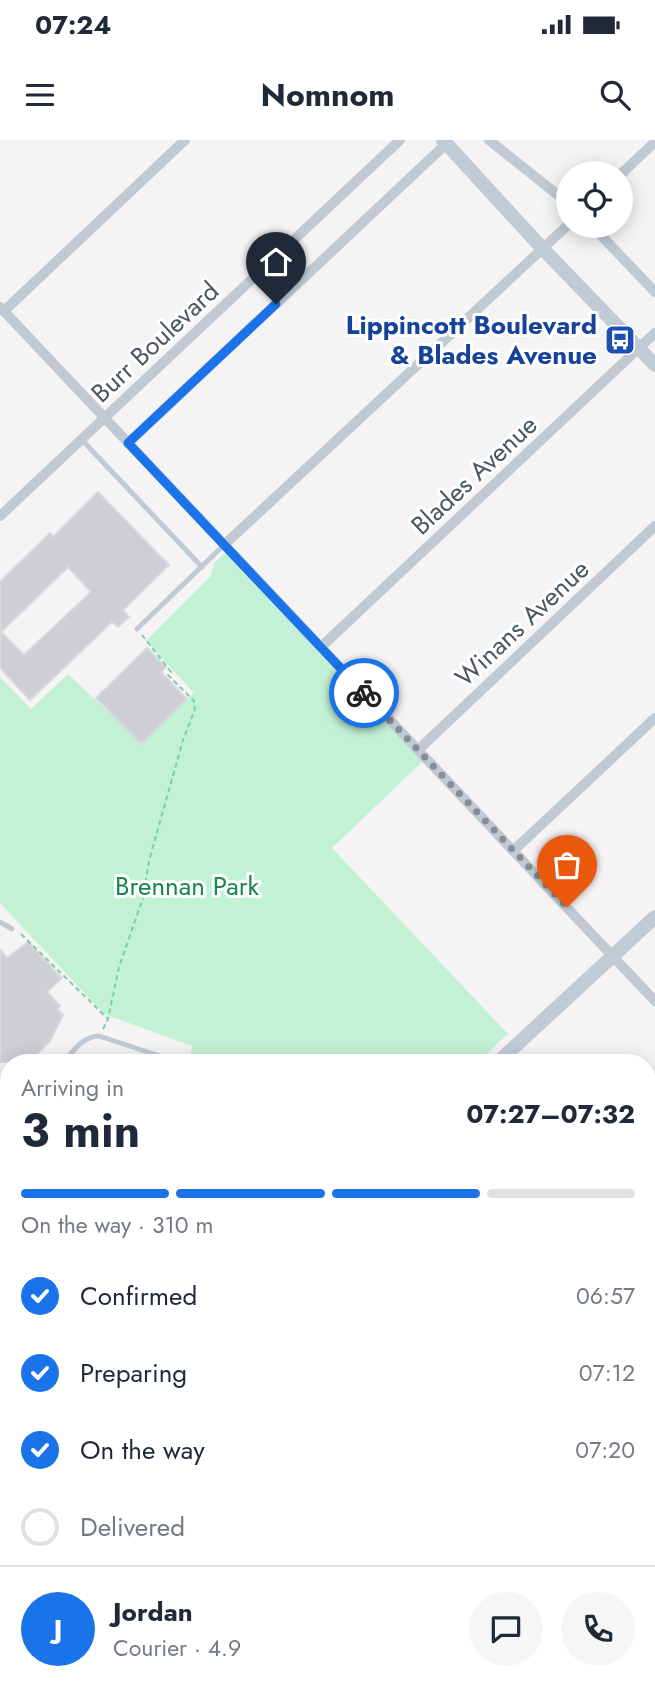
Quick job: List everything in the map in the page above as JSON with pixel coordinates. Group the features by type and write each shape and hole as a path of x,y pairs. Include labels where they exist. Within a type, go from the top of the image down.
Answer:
{"street":[{"path":"185,140 2,309 655,1001"},
{"name":"Burr Boulevard","path":"0,516 400,140"},
{"path":"489,140 556,194"},
{"path":"444,142 655,365"},
{"name":"Burr Boulevard","path":"128,443 444,142"},
{"path":"633,163 655,142"},
{"path":"225,545 556,236"},
{"path":"603,238 655,292"},
{"name":"Blades Avenue","path":"321,647 655,333"},
{"name":"Winans Avenue","path":"418,750 655,526"},
{"path":"513,851 655,718"},
{"path":"507,1054 655,917"}],"lane":[{"path":"82,440 202,566"},
{"path":"138,629 225,545"},
{"path":"0,922 12,929"},
{"path":"71,1054 89,1037 99,1036 154,1054"}],"path":[{"path":"99,1036 108,1019 119,967 144,898 149,860 183,740 195,709 194,701 168,674 171,672 138,629"},
{"path":"12,929 28,938 108,1019"}],"green space":[{"name":"Brennan Park","path":"225,553 423,761 332,848 508,1034 487,1054 191,1054 192,1046 104,1014 0,903 0,677 31,709 68,674 141,743 194,693 146,641 210,577 215,562"}],"building":[{"path":"98,492 169,565 123,610 129,617 118,627 112,622 30,700 0,668 0,582 50,533 53,537","holes":["68,567 91,592 24,655 1,632"]},
{"path":"147,648 166,667 161,672 187,699 141,744 96,698"},
{"path":"28,942 62,978 47,992 60,1006 57,1009 63,1015 50,1041 37,1054 0,1054 0,950 7,958"}],"way so far":[{"path":"364,693 567,907"}],"place":[{"name":"Lippincott Boulevard & Blades Avenue","path":"620,340"}],"route":[{"path":"276,304 128,443 364,693"}]}
